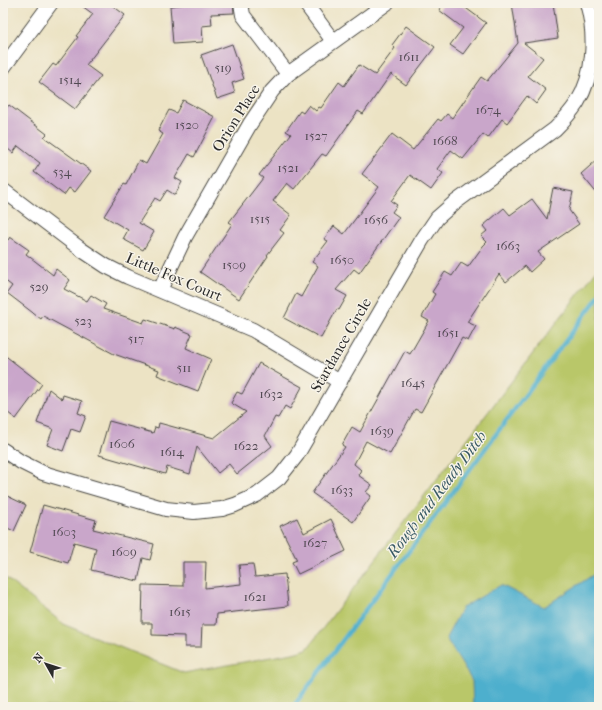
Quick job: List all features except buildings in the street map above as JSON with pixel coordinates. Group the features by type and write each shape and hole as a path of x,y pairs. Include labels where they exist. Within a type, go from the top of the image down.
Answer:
{"street":[{"path":"3,68 51,3"},
{"path":"241,3 243,14 288,74"},
{"path":"305,3 334,41"},
{"name":"Orion Place","path":"160,290 185,238 250,124 272,91 288,74 387,3"},
{"name":"Stardance Circle","path":"3,450 21,462 43,473 166,509 194,512 222,509 257,495 271,486 283,474 297,455 422,240 437,218 458,200 546,137 568,115 578,102 584,88 596,46 587,3"},
{"name":"Little Fox Court","path":"3,190 94,259 117,272 253,330 340,382"}],"green space":[{"path":"599,267 599,707 3,707 3,576 65,625 184,673 293,653 307,649"}],"water":[{"path":"599,571 599,707 473,707 472,681 446,638 462,608 501,585 544,607"}],"waterway":[{"name":"Rough and Ready Ditch","path":"293,707 599,296"}]}
